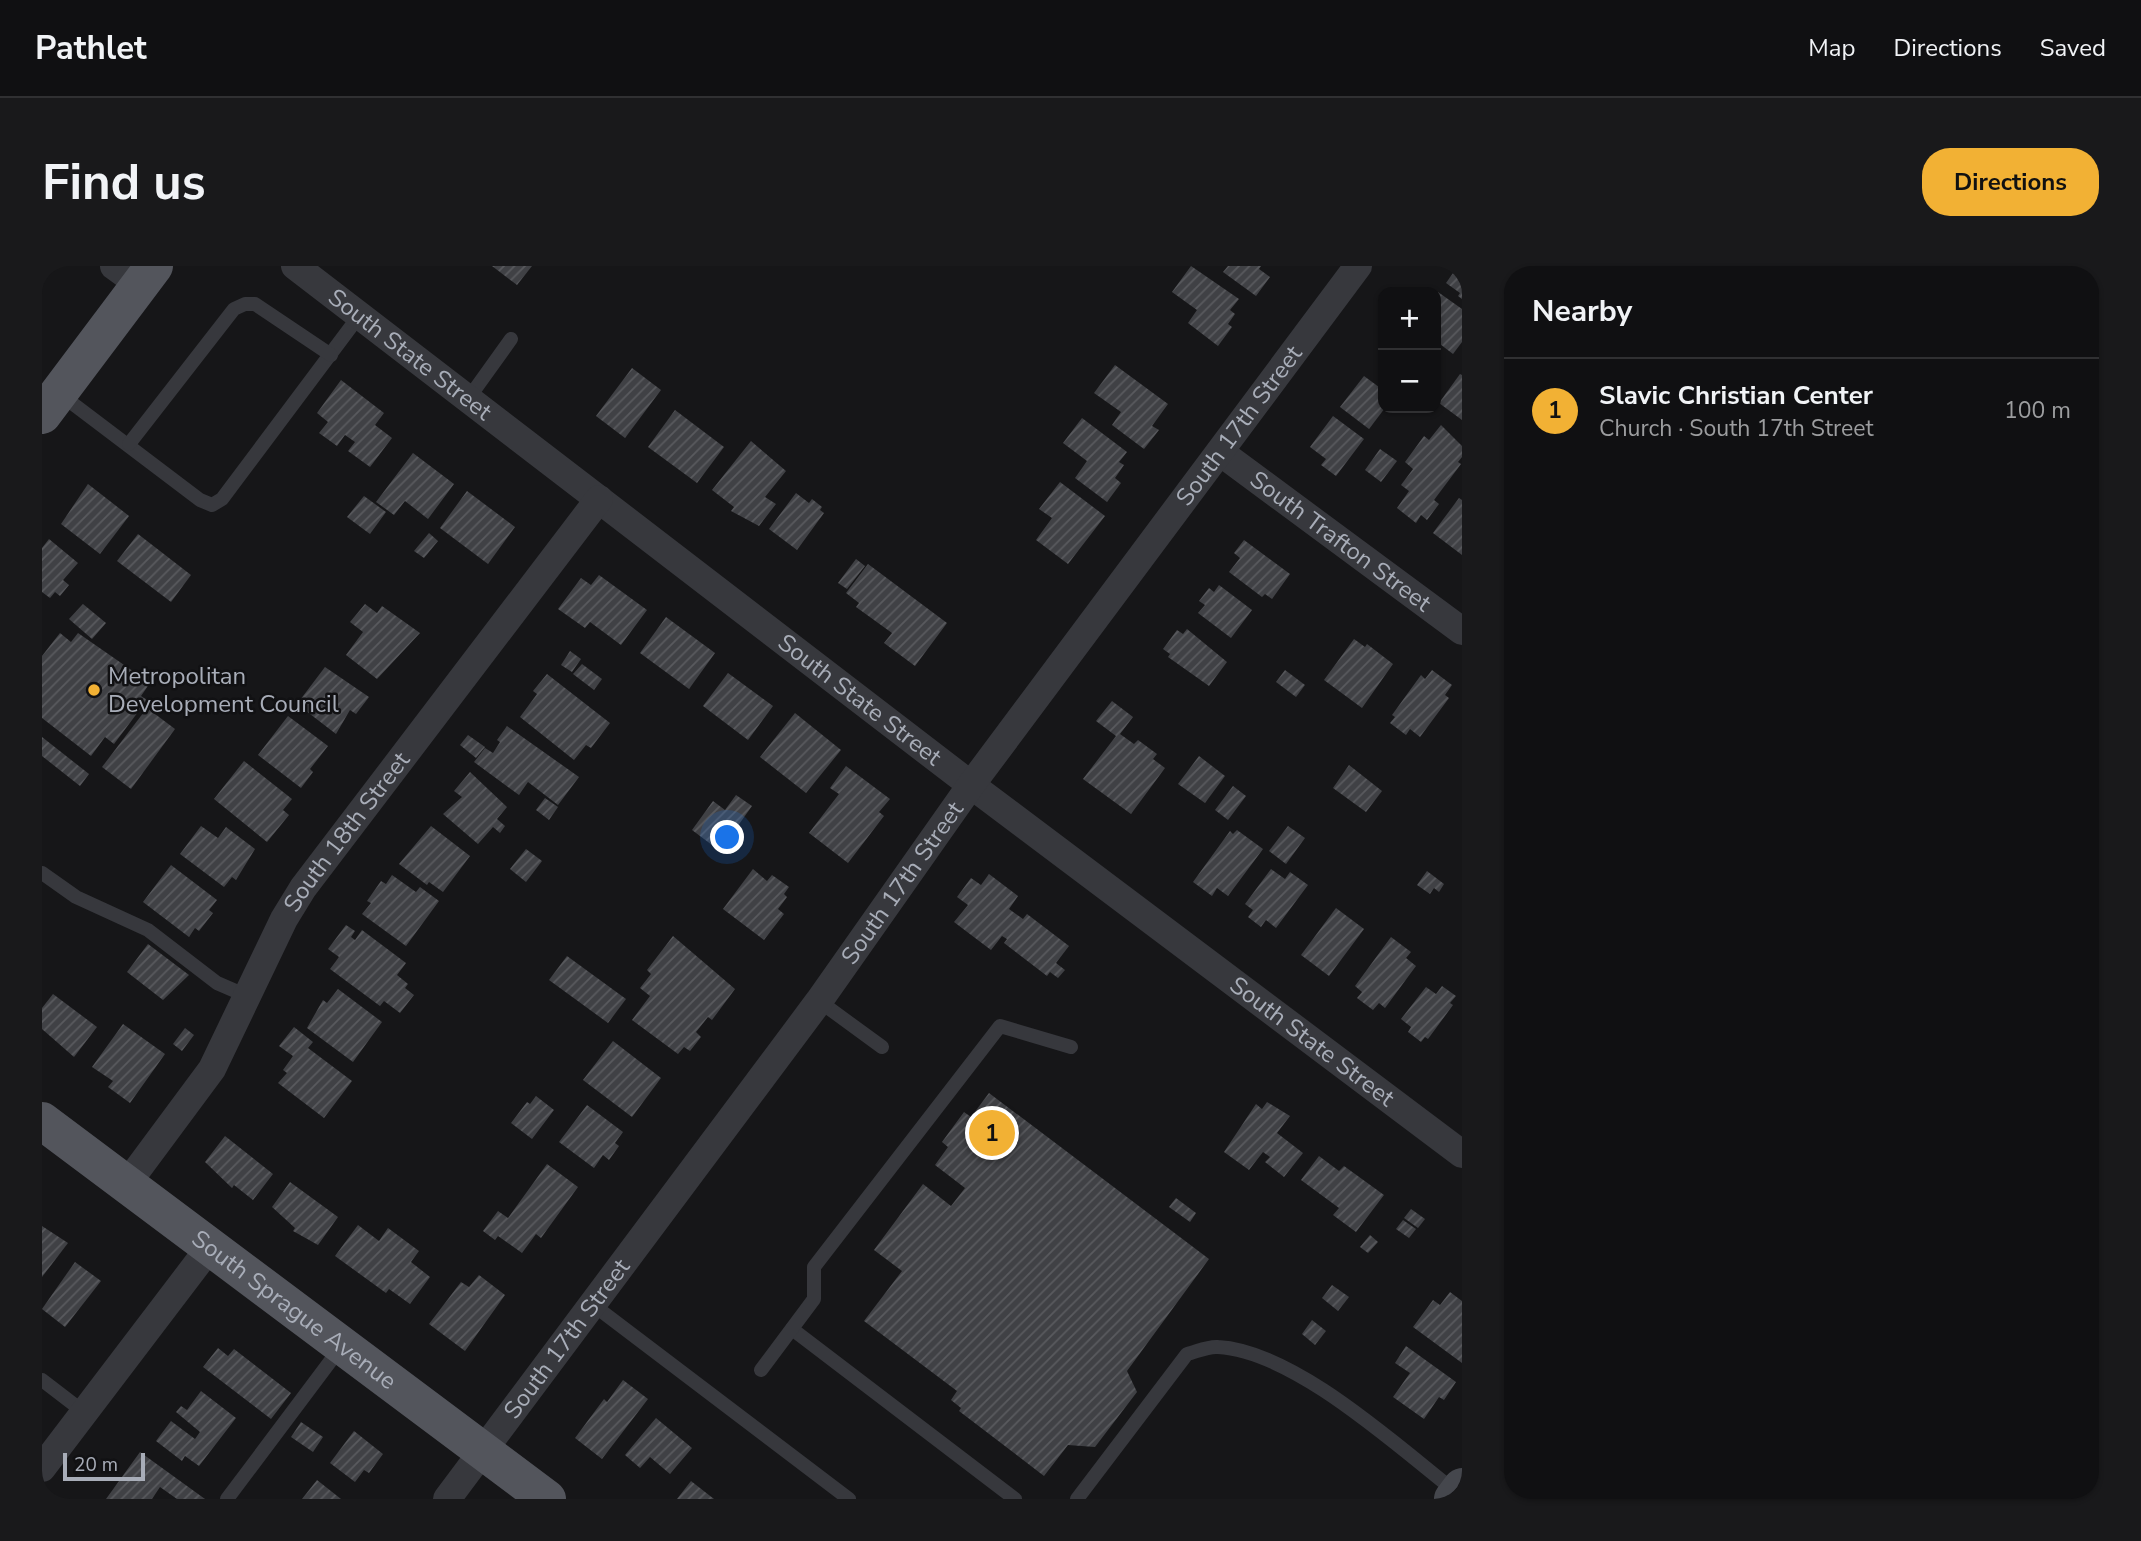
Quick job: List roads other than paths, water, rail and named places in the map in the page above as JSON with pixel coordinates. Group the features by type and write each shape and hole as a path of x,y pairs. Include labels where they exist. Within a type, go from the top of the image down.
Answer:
{"main road":[{"path":"50,404 136,272"},
{"name":"South Sprague Avenue","path":"42,1121 547,1499"}],"street":[{"name":"South State Street","path":"295,266 971,785 1462,1154"},
{"name":"South 17th Street","path":"447,1499 819,1001 971,785 1358,266"},
{"name":"South Trafton Street","path":"1220,452 1462,631"},
{"name":"South 18th Street","path":"126,1185 212,1069 284,919 303,888 599,499"},
{"path":"42,1468 210,1247"}],"lane":[{"path":"129,444 234,309 245,304 255,304 331,355"},
{"path":"50,404 129,444 200,500 212,505 222,499 359,316"},
{"path":"468,399 511,339"},
{"path":"42,873 76,897 148,930 217,983 247,996"},
{"path":"819,1001 882,1047"},
{"path":"761,1370 814,1299 814,1267 1000,1026 1071,1046"},
{"path":"592,1304 849,1499"},
{"path":"793,1329 1016,1499"},
{"path":"227,1499 342,1346"},
{"path":"1077,1499 1186,1354 1215,1346 1248,1351 1326,1391 1458,1493"},
{"path":"42,1380 85,1412"}],"place":[{"name":"Metropolitan Development Council","path":"94,690"},
{"name":"Slavic Christian Center","path":"992,1133"}]}
